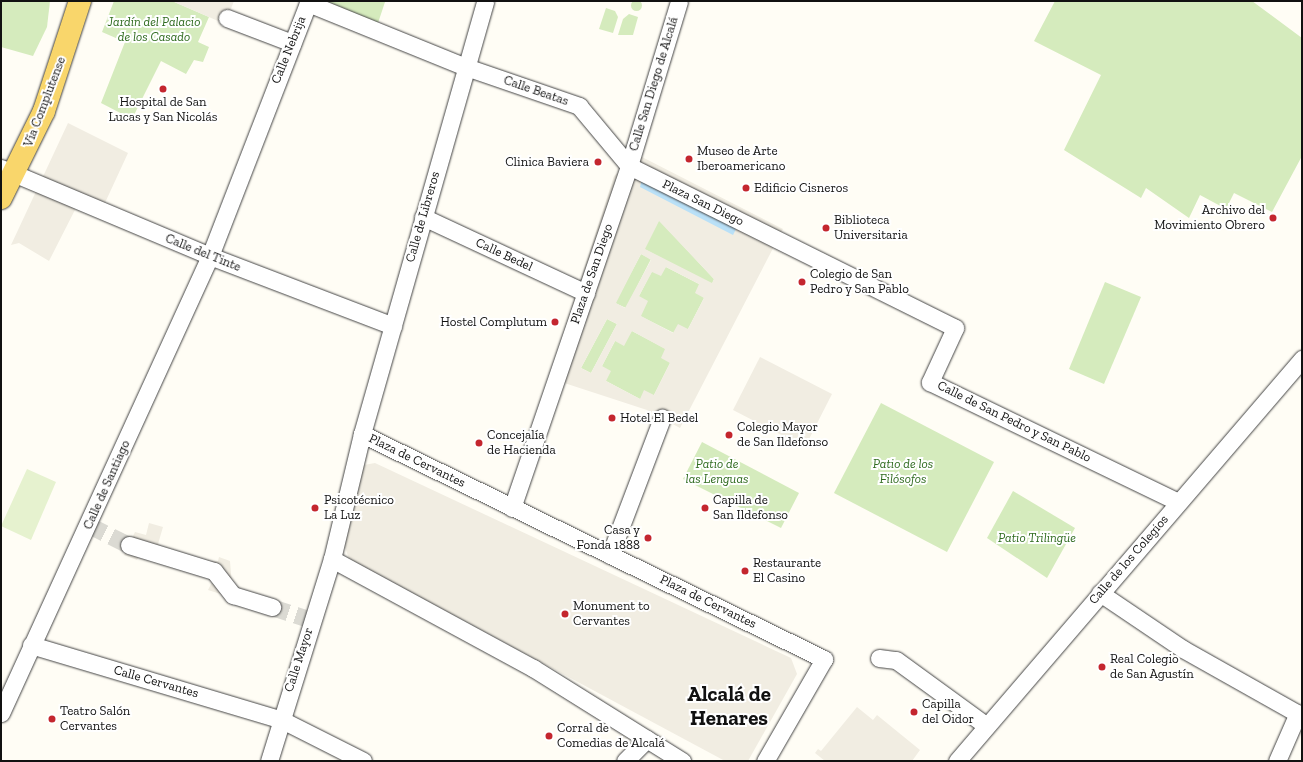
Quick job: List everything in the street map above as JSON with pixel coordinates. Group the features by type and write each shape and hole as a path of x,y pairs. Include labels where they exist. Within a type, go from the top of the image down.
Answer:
{"main road":[{"name":"Vía Complutense","path":"1,198 8,172 44,111 80,1"}],"street":[{"name":"Calle de Libreros","path":"362,434 485,1"},
{"name":"Calle San Diego de Alcalá","path":"628,166 679,1"},
{"name":"Calle Nebrija","path":"210,256 308,3 466,67"},
{"path":"227,18 292,43"},
{"name":"Calle Beatas","path":"466,67 578,106 628,166"},
{"name":"Plaza San Diego","path":"628,166 778,240"},
{"name":"Plaza de San Diego","path":"512,508 628,166"},
{"name":"Calle del Tinte","path":"8,172 210,256 393,326"},
{"name":"Calle Bedel","path":"423,217 586,293"},
{"name":"Calle de San Pedro y San Pablo","path":"778,240 955,328 930,382 1178,502"},
{"name":"Calle de Santiago","path":"1,713 210,256"},
{"name":"Calle de los Colegios","path":"958,761 1100,593 1302,359"},
{"path":"610,555 662,418"},
{"name":"Plaza de Cervantes","path":"332,559 362,434 824,659 765,761"},
{"path":"129,544 214,572 233,595 272,607"},
{"path":"332,559 533,668 643,744 682,761"},
{"name":"Calle Mayor","path":"269,761 280,718 332,559"},
{"path":"1100,593 1183,649 1300,714 1276,761"},
{"name":"Calle Cervantes","path":"31,646 280,718 363,761"},
{"path":"879,658 896,660 988,726"},
{"path":"625,761 643,744"}],"green space":[{"path":"636,-1 640,1 642,5 640,9 636,11 632,9 630,5 632,1"},
{"path":"1,1 50,1 47,27 33,56 1,47"},
{"name":"Jardín del Palacio de los Casado","path":"114,1 172,1 209,17 198,42 209,47 203,62 194,60 186,74 161,61 132,119 101,103 125,42 102,32"},
{"path":"321,1 384,1 385,2 378,23"},
{"path":"1055,1 1252,1 1302,38 1302,156 1272,212 1234,193 1226,209 1200,195 1189,218 1146,188 1141,198 1064,150 1101,75 1034,41"},
{"path":"606,8 615,11 618,17 613,33 599,29"},
{"path":"629,14 638,17 633,35 618,35 623,19"},
{"path":"659,220 714,279 712,284 644,249"},
{"path":"641,254 651,259 626,308 615,303"},
{"path":"666,267 699,284 704,298 688,329 674,333 640,316 639,296 652,271"},
{"path":"1105,282 1141,297 1104,384 1069,369"},
{"path":"607,319 617,324 591,373 581,368"},
{"path":"632,331 666,349 670,363 654,395 640,399 606,381 602,366 615,341"},
{"name":"Patio de los Filósofos","path":"881,403 994,462 947,552 834,493"},
{"name":"Patio de las Lenguas","path":"702,442 799,493 781,528 683,479"},
{"path":"27,469 56,482 31,540 1,526"},
{"name":"Patio Trilingüe","path":"1013,491 1075,528 1047,578 987,538"}],"shaded area":[{"path":"172,1 234,1 225,24"},
{"path":"68,123 128,153 104,205 79,202 49,261 19,243 11,245"},
{"path":"640,156 783,229 680,428 647,410 549,378 614,176","holes":["659,221 714,279 712,283 645,249","641,254 651,260 625,308 616,303","666,267 699,284 695,293 704,298 688,329 678,324 673,333 641,316 648,301 639,296 652,272 661,276","607,319 617,324 591,373 581,368","632,331 665,349 661,358 670,363 654,395 644,390 640,399 606,381 611,371 602,366 615,341 624,346"]},
{"path":"760,357 832,394 805,447 733,410"},
{"path":"375,463 791,658 797,674 748,761 725,761 349,559 343,541 364,465"},
{"path":"149,523 163,527 158,544 162,547 210,561 218,561 219,557 230,561 233,598 208,590 213,580 206,576 139,556 137,560 124,555 135,532 146,535"},
{"path":"857,707 873,720 877,715 920,750 912,761 825,761 815,753 818,749 821,751"}],"water":[{"path":"642,179 737,227 733,235 640,187"}],"tunnel":[{"path":"89,525 129,545"},
{"path":"272,607 312,620"}],"place":[{"name":"Hospital de San Lucas y San Nicolás","path":"163,89"},
{"name":"Museo de Arte Iberoamericano","path":"689,159"},
{"name":"Clinica Baviera","path":"598,162"},
{"name":"Edificio Cisneros","path":"746,188"},
{"name":"Archivo del Movimiento Obrero","path":"1273,218"},
{"name":"Biblioteca Universitaria","path":"826,228"},
{"name":"Colegio de San Pedro y San Pablo","path":"802,282"},
{"name":"Hostel Complutum","path":"555,322"},
{"name":"Hotel El Bedel","path":"612,418"},
{"name":"Colegio Mayor de San Ildefonso","path":"729,435"},
{"name":"Concejalía de Hacienda","path":"479,443"},
{"name":"Psicotécnico La Luz","path":"315,508"},
{"name":"Capilla de San Ildefonso","path":"705,508"},
{"name":"Casa y Fonda 1888","path":"648,538"},
{"name":"Restaurante El Casino","path":"745,571"},
{"name":"Monument to Cervantes","path":"565,614"},
{"name":"Real Colegio de San Agustín","path":"1102,667"},
{"name":"Capilla del Oidor","path":"914,712"},
{"name":"Teatro Salón Cervantes","path":"52,719"},
{"name":"Corral de Comedias de Alcalá","path":"549,736"}],"district":[{"name":"Alcalá de Henares","path":"729,706"}]}
